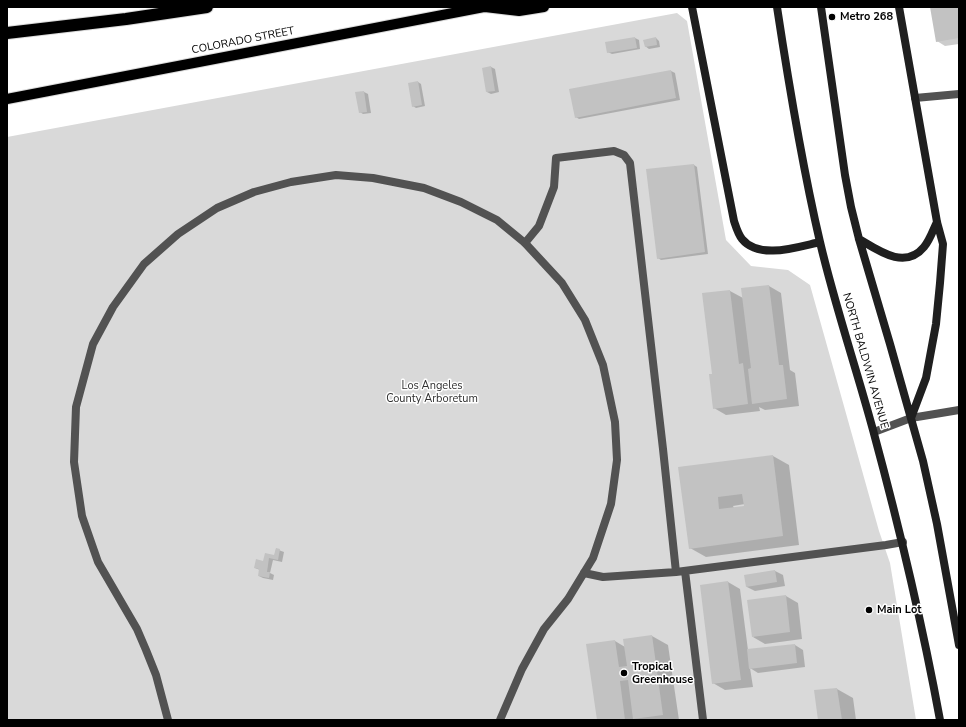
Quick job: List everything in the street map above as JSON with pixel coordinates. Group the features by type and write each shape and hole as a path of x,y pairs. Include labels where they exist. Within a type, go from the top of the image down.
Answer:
{"highway":[{"path":"7,33 126,19 207,7"}],"main road":[{"name":"COLORADO STREET","path":"7,99 484,7 519,11 544,7"},
{"path":"692,7 734,221 739,235 750,246 764,250 782,250 820,242"},
{"name":"NORTH BALDWIN AVENUE","path":"777,7 792,101 820,242 827,272 874,432 903,542 934,684 940,720"},
{"path":"821,7 851,207 923,461 937,524 959,644"},
{"path":"899,7 937,222 943,244 936,324 926,378 911,418"},
{"path":"859,239 889,256 896,258 911,257 924,248 937,222"}],"street":[{"path":"915,98 959,94"},
{"path":"525,243 539,226 554,187 556,158 614,151 624,155 630,163 676,572"},
{"path":"168,720 156,676 137,629 98,562 82,516 74,462 76,407 93,344 112,307 144,264 178,234 216,208 254,192 291,182 336,175 373,178 424,188 461,202 497,220 525,243 562,284 584,320 603,365 615,422 617,460 611,504 593,558 568,599 544,629 522,669 500,720"},
{"path":"874,432 911,418 959,410"},
{"path":"584,573 602,577 676,572 903,542"},
{"path":"685,571 703,720"}],"green space":[{"name":"Los Angeles County Arboretum","path":"677,13 687,21 726,240 751,266 788,270 810,285 879,531 890,563 916,720 7,720 7,137"}],"building":[{"path":"930,7 959,7 959,38 936,42"},
{"path":"635,37 637,48 607,53 605,42"},
{"path":"656,37 657,45 645,47 643,40"},
{"path":"491,66 495,91 486,92 482,68"},
{"path":"671,70 676,98 575,118 569,89"},
{"path":"418,81 422,105 412,107 408,83"},
{"path":"364,91 367,112 359,113 355,92"},
{"path":"694,164 705,252 657,259 646,169"},
{"path":"769,285 779,365 783,365 787,399 752,404 748,369 751,368 741,288"},
{"path":"730,290 739,364 743,363 748,404 713,409 709,374 712,374 702,293"},
{"path":"773,455 783,536 689,549 678,467","holes":["742,494 744,506 719,509 718,497"]},
{"path":"276,548 280,549 278,560 269,558 267,572 270,572 269,578 258,576 259,569 254,568 256,559 263,561 265,553 274,555"},
{"path":"775,570 777,582 746,587 744,575"},
{"path":"728,581 741,680 712,684 700,585"},
{"path":"786,595 790,632 752,637 747,600"},
{"name":"Tropical Greenhouse","path":"652,635 663,715 633,719 628,680 620,681 625,720 597,720 586,644 615,640 619,667 627,666 623,639"},
{"path":"795,644 797,663 749,669 747,649"},
{"path":"837,688 842,720 818,720 814,690"}],"place":[{"name":"Metro 268","path":"832,17"},
{"name":"Main Lot","path":"869,610"},
{"name":"Tropical Greenhouse","path":"624,673"}]}
